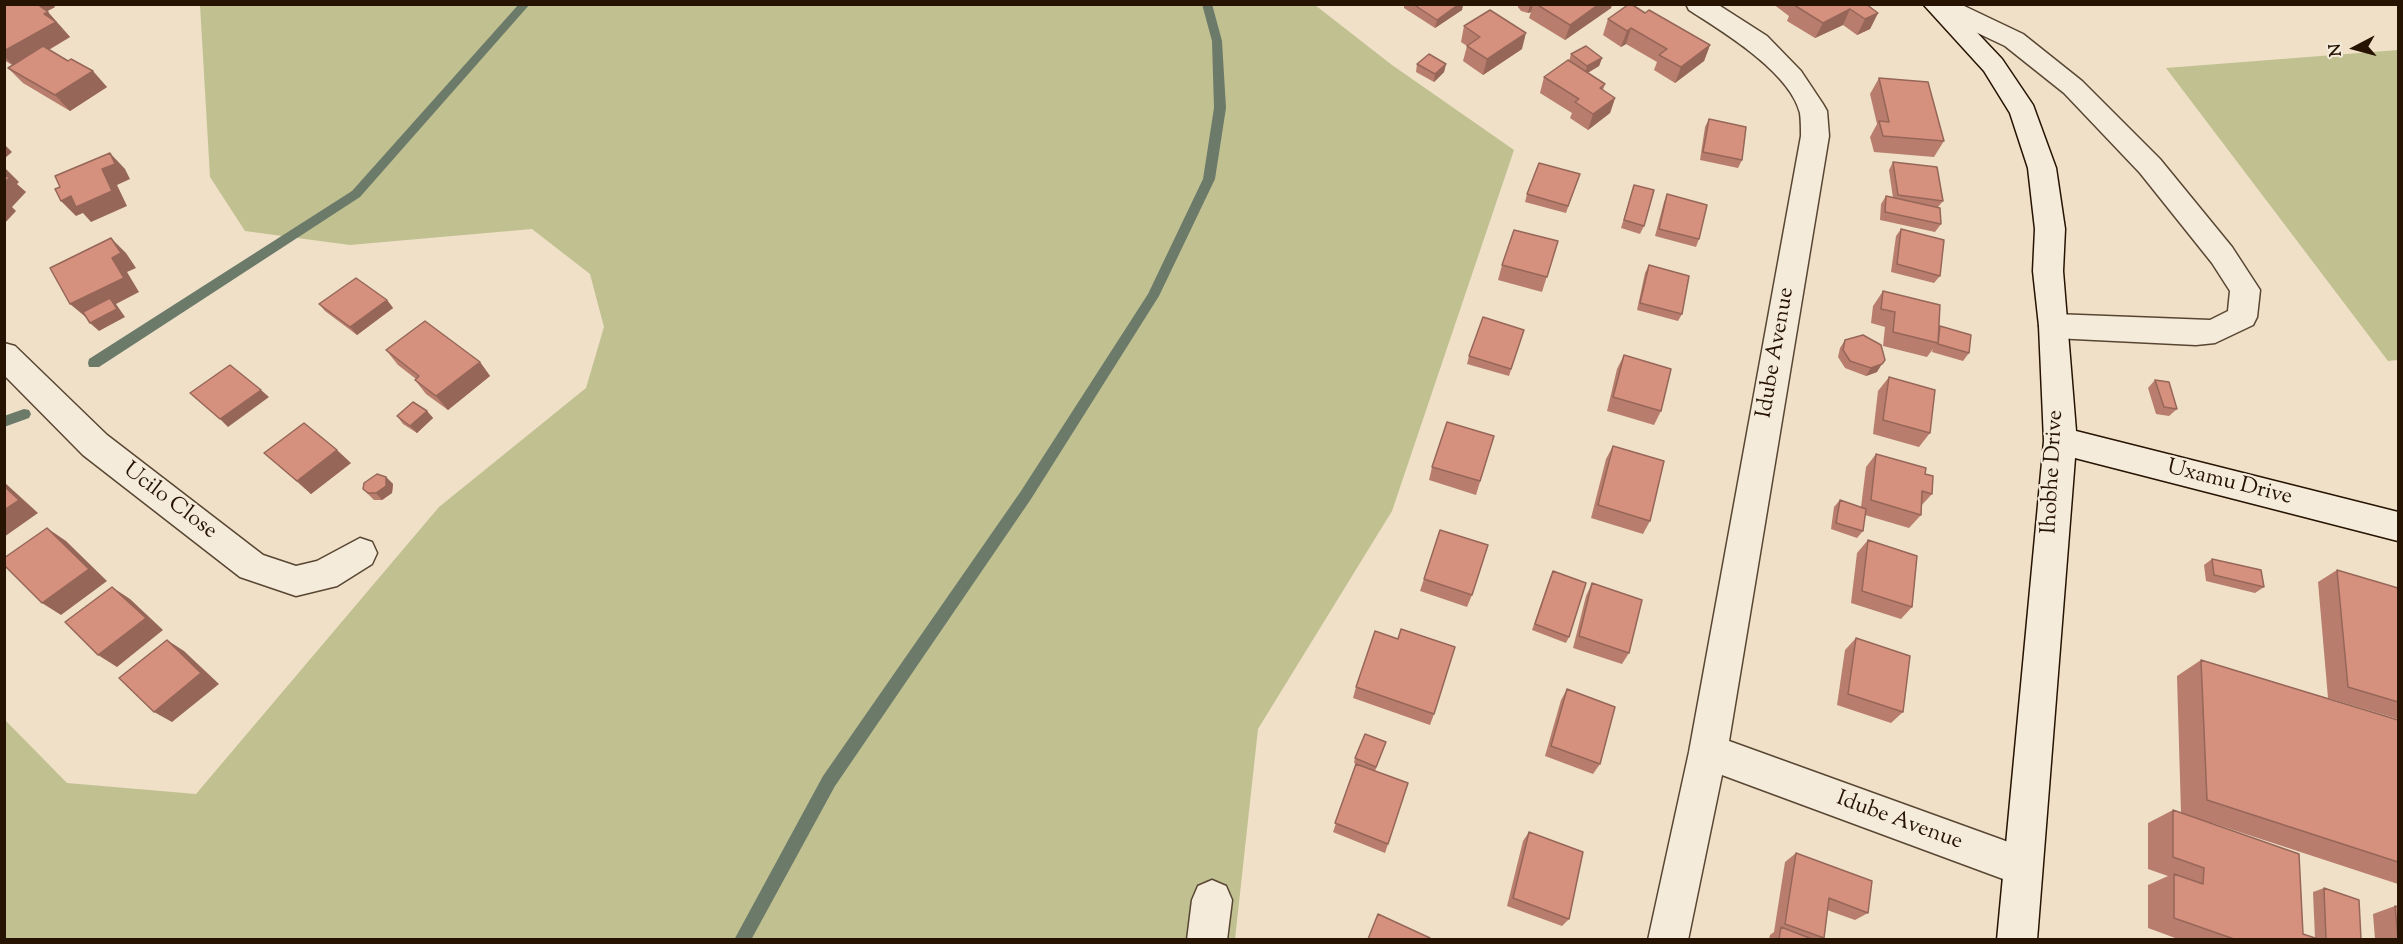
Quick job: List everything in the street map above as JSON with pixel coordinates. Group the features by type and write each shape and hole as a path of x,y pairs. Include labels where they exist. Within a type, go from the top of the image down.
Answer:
{"street":[{"name":"Idube Avenue","path":"1668,939 1708,752 1815,136 1813,111 1792,77 1758,42 1698,4"},
{"name":"Ihobhe Drive","path":"1936,4 1993,65 2023,112 2043,178 2050,229 2048,271 2054,326 2060,441 2017,939"},
{"path":"1936,4 2014,40 2073,87 2150,166 2222,255 2245,290 2242,317 2215,331 2174,334 2054,326"},
{"name":"Ucilo Close","path":"4,355 95,445 252,566 296,581 325,575 360,554"},
{"name":"Uxamu Drive","path":"2060,441 2398,526"},
{"name":"Idube Avenue","path":"1708,752 2022,866"},
{"path":"1207,939 1212,900"}],"green space":[{"path":"200,5 1315,5 1392,65 1514,150 1392,511 1258,729 1235,939 5,939 4,719 67,783 196,794 439,507 586,388 604,327 590,274 532,229 350,245 245,231 210,177"},
{"path":"2398,50 2398,360 2388,361 2166,68"}],"building":[{"path":"4,4 37,4 48,12 44,14 56,22 4,51"},
{"path":"1413,4 1459,4 1437,20"},
{"path":"1536,4 1599,4 1570,25"},
{"path":"1629,4 1645,13 1649,10 1710,45 1681,67 1659,55 1667,49 1631,28 1627,31 1608,19"},
{"path":"1794,4 1866,4 1878,13 1865,19 1850,9 1823,23"},
{"path":"1490,10 1526,33 1487,59 1467,46 1480,37 1464,26"},
{"path":"43,46 68,61 71,59 93,71 55,95 8,68"},
{"path":"1586,46 1602,58 1587,66 1571,54"},
{"path":"1429,54 1446,64 1435,74 1417,64"},
{"path":"1568,60 1605,84 1600,88 1615,98 1593,114 1575,102 1579,99 1544,77"},
{"path":"1879,78 1928,82 1944,141 1883,136 1879,121 1889,122"},
{"path":"1709,119 1746,127 1742,160 1703,152"},
{"path":"110,153 115,164 102,169 112,191 76,207 71,196 61,201 55,189 60,187 55,176"},
{"path":"1893,162 1937,167 1943,201 1898,195"},
{"path":"1539,163 1580,174 1568,206 1527,194"},
{"path":"1634,185 1654,190 1644,226 1624,220"},
{"path":"1667,194 1707,205 1699,239 1659,229"},
{"path":"1886,196 1940,208 1941,224 1885,212"},
{"path":"1901,229 1944,240 1940,276 1897,264"},
{"path":"1514,230 1558,241 1547,277 1502,265"},
{"path":"111,238 121,253 112,258 124,278 70,304 50,268"},
{"path":"1649,265 1689,276 1682,314 1640,303"},
{"path":"356,278 387,300 350,327 319,304"},
{"path":"1883,291 1940,305 1938,343 1893,332 1895,312 1881,309"},
{"path":"110,298 117,309 90,323 83,312"},
{"path":"1483,317 1524,330 1511,369 1469,356"},
{"path":"425,321 480,362 436,396 415,380 419,376 386,350"},
{"path":"1940,326 1971,335 1969,353 1938,344"},
{"path":"1863,335 1881,345 1885,360 1882,364 1871,368 1850,361 1843,350 1845,340"},
{"path":"1624,355 1671,369 1661,411 1613,397"},
{"path":"230,365 261,390 220,419 190,393"},
{"path":"1889,377 1935,390 1930,433 1883,420"},
{"path":"2155,380 2169,382 2177,409 2164,407"},
{"path":"413,402 427,411 410,426 397,416"},
{"path":"1447,422 1494,436 1480,481 1432,467"},
{"path":"304,423 337,450 297,481 264,453"},
{"path":"1613,446 1664,461 1650,521 1598,505"},
{"path":"1876,454 1926,468 1925,474 1933,476 1932,494 1922,491 1921,515 1871,500"},
{"path":"377,474 386,477 386,486 376,493 368,493 363,489 364,483"},
{"path":"4,486 19,500 4,510"},
{"path":"1840,500 1866,509 1863,531 1836,523"},
{"path":"47,528 89,569 42,603 4,565 4,558"},
{"path":"1440,530 1488,545 1472,595 1424,579"},
{"path":"1868,540 1917,556 1912,607 1862,591"},
{"path":"2212,559 2261,570 2264,587 2214,575"},
{"path":"2337,570 2398,588 2398,702 2348,687"},
{"path":"1553,571 1586,583 1569,637 1535,624"},
{"path":"1592,583 1642,600 1629,653 1579,636"},
{"path":"112,587 146,618 98,655 65,622"},
{"path":"1401,629 1455,647 1434,714 1356,687 1375,631 1398,639"},
{"path":"1856,638 1910,656 1903,712 1848,694"},
{"path":"167,640 201,673 154,712 119,678"},
{"path":"2201,660 2398,720 2398,862 2207,800"},
{"path":"1567,689 1615,707 1600,764 1551,746"},
{"path":"1365,734 1386,742 1376,767 1355,758"},
{"path":"1356,764 1408,783 1388,844 1335,823"},
{"path":"2173,810 2299,854 2303,934 2318,939 2234,939 2174,918 2174,874 2203,884 2204,868 2173,857"},
{"path":"1529,832 1583,852 1569,919 1513,898"},
{"path":"1796,853 1872,881 1868,913 1829,898 1824,938 1785,924"},
{"path":"2324,888 2359,900 2361,939 2326,939"},
{"path":"2395,906 2398,907 2398,939"},
{"path":"1378,914 1430,938 1368,939"},
{"path":"1781,927 1812,939 1779,939"}],"waterway":[{"path":"94,363 356,194 525,4"},
{"path":"742,940 829,781 1026,495 1153,296 1209,179 1220,108 1217,41 1207,4"},
{"path":"4,422 24,414"}]}
